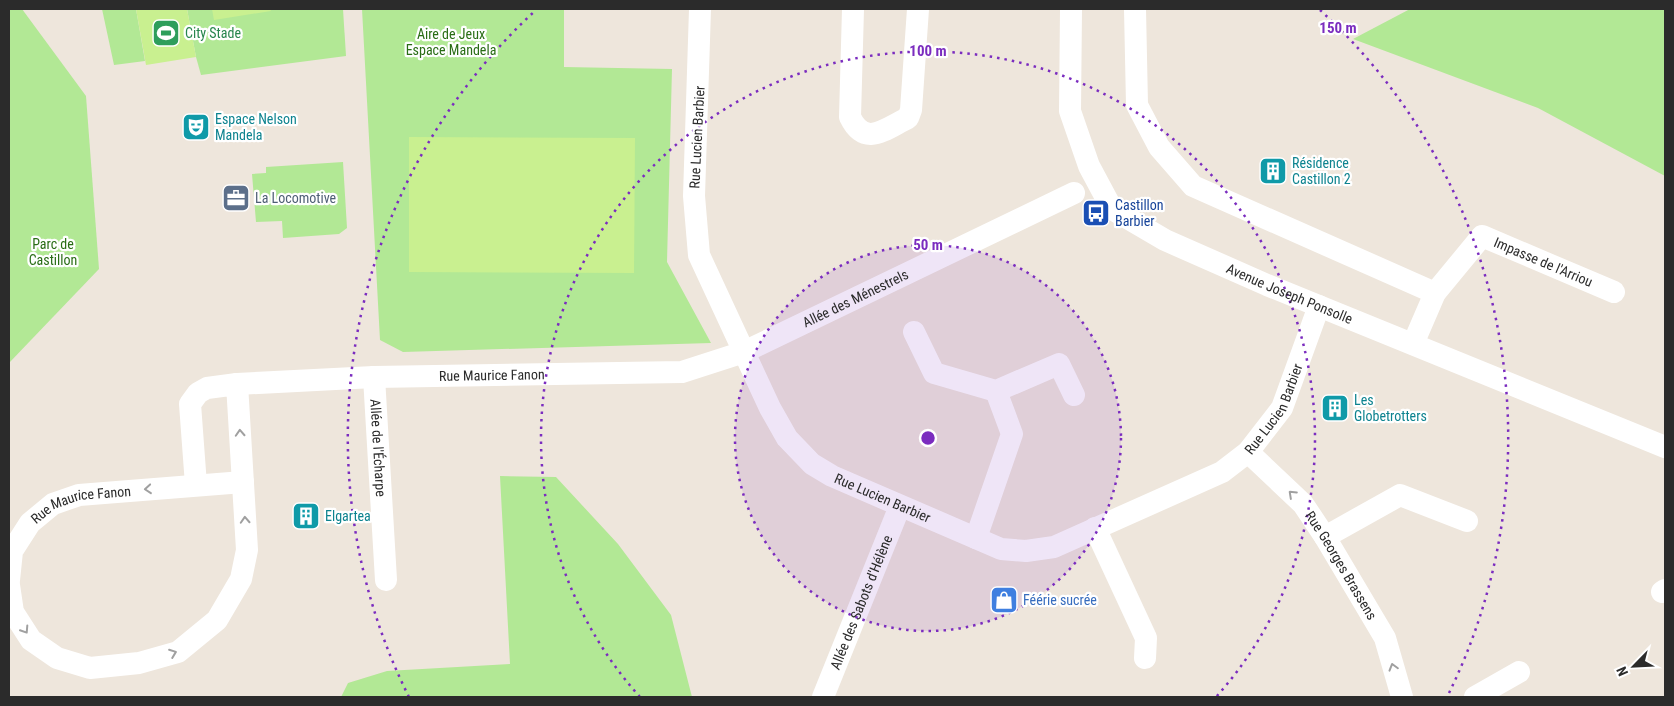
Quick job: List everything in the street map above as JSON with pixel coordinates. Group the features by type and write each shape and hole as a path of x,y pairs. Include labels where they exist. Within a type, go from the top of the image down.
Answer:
{"street":[{"name":"Rue Lucien Barbier","path":"700,9 694,196 699,255 787,438 812,464 832,476 1001,548 1026,551 1054,547 1222,472 1248,452 1282,408 1319,306"},
{"path":"853,9 850,117 859,131 865,134 875,134 908,118 911,110 918,9"},
{"name":"Avenue Joseph Ponsolle","path":"1071,9 1070,112 1089,166 1112,209 1165,240 1319,306 1665,447"},
{"path":"1135,9 1137,105 1159,147 1193,186 1435,293"},
{"name":"Allée des Ménestrels","path":"744,352 1074,193"},
{"name":"Impasse de l'Arriou","path":"1413,344 1435,293 1482,236 1614,292"},
{"path":"914,332 934,373 996,391 1059,364 1074,394"},
{"name":"Rue Maurice Fanon","path":"196,485 190,404 198,393 207,388 238,384 374,377 682,372 744,352"},
{"name":"Allée de l'Écharpe","path":"374,377 386,580"},
{"path":"9,585 13,612 32,640 57,658 90,668 139,664 178,652 217,620 241,579 246,550 238,384"},
{"path":"976,538 1012,434 996,391"},
{"name":"Rue Georges Brassens","path":"1248,452 1303,504 1324,537 1384,638 1402,697"},
{"name":"Rue Maurice Fanon","path":"9,580 12,551 30,523 53,504 79,495 243,482"},
{"path":"1324,537 1400,495 1467,521"},
{"name":"Allée des Sabots d'Hélène","path":"823,697 900,506"},
{"path":"1095,528 1146,638 1145,658"},
{"path":"1475,697 1519,672"}],"green space":[{"name":"Parc de Castillon","path":"9,9 22,9 86,96 99,269 9,363"},
{"path":"102,9 136,9 145,61 114,65"},
{"name":"City Stade","path":"136,9 187,9 196,57 146,65"},
{"path":"187,9 343,9 346,56 201,75"},
{"path":"212,9 270,9 271,11 214,20"},
{"name":"Aire de Jeux Espace Mandela","path":"362,9 564,9 564,67 672,69 667,262 711,343 403,352 380,340"},
{"path":"1410,9 1665,9 1665,176 1538,108 1353,39"},
{"path":"409,137 635,138 634,273 409,272"},
{"path":"343,162 347,228 339,234 283,238 282,221 256,222 252,174 266,173 266,167"},
{"path":"500,476 556,477 618,544 671,615 692,697 341,697 348,683 387,671 510,664"}],"place":[{"name":"City Stade","path":"166,33"},
{"name":"Espace Nelson Mandela","path":"196,127"},
{"name":"Résidence Castillon 2","path":"1273,171"},
{"name":"La Locomotive","path":"236,198"},
{"name":"Castillon Barbier","path":"1096,213"},
{"name":"Les Globetrotters","path":"1335,408"},
{"name":"Elgartea","path":"306,516"},
{"name":"Féérie sucrée","path":"1004,600"}]}
